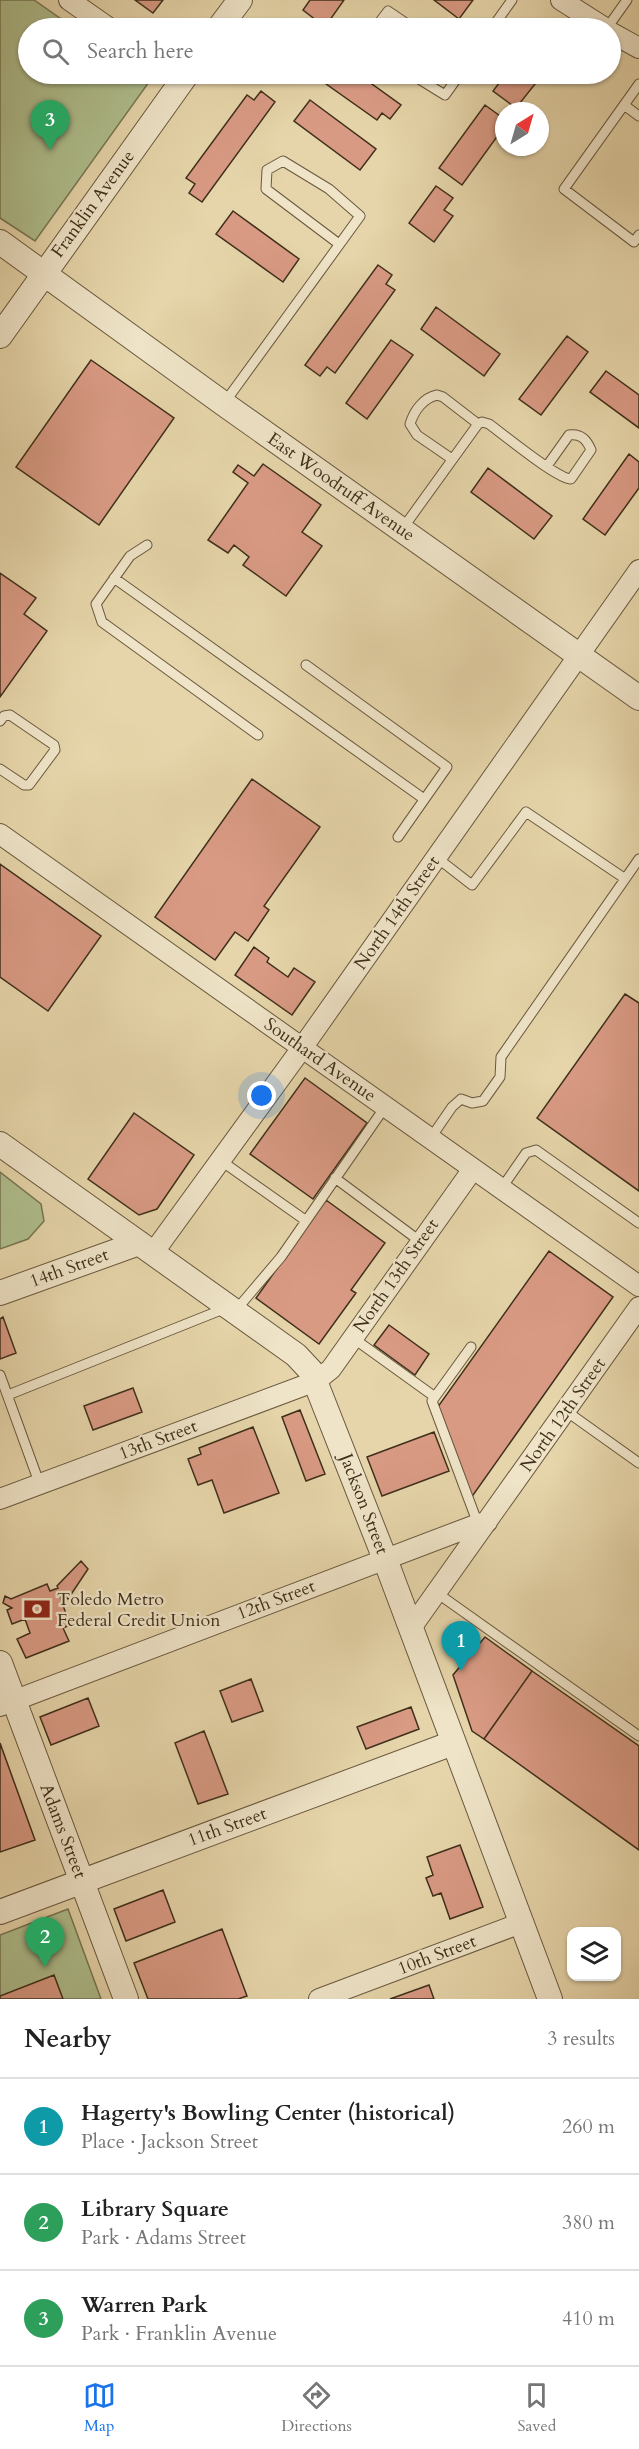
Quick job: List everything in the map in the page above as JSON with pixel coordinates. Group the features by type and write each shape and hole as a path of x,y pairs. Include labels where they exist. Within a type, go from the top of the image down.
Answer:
{"street":[{"path":"69,0 95,18"},
{"path":"226,18 240,0"},
{"path":"561,0 590,18"},
{"path":"621,38 639,48"},
{"name":"Franklin Avenue","path":"0,336 174,84"},
{"name":"East Woodruff Avenue","path":"0,242 639,698"},
{"name":"North 14th Street","path":"146,1248 220,1160 302,1048 639,570"},
{"name":"Southard Avenue","path":"0,834 639,1286"},
{"name":"Jackson Street","path":"0,1144 296,1355 316,1381 550,1999"},
{"name":"North 13th Street","path":"316,1381 331,1369 473,1168"},
{"name":"14th Street","path":"0,1293 146,1248"},
{"name":"North 12th Street","path":"411,1628 437,1593 482,1523 636,1316"},
{"name":"13th Street","path":"0,1499 316,1381"},
{"path":"385,1559 482,1523"},
{"name":"12th Street","path":"7,1703 385,1559"},
{"name":"Adams Street","path":"0,1663 7,1703 82,1881 126,1999"},
{"name":"11th Street","path":"0,1912 453,1743"},
{"name":"10th Street","path":"319,1999 521,1923"}],"lane":[{"path":"499,18 512,0"},
{"path":"614,18 627,0"},
{"path":"383,18 388,11 398,18"},
{"path":"428,84 445,95 453,84"},
{"path":"639,84 564,189 634,242 639,235"},
{"path":"624,105 639,116"},
{"path":"224,404 360,216 329,189 284,161 267,170 266,189 339,244"},
{"path":"452,459 417,435 410,424 412,417 424,401 437,395 443,397 478,424"},
{"path":"401,530 478,424 482,422 489,424 547,466 565,479 571,479 591,450 588,443 583,437 575,434 569,435 547,466"},
{"path":"147,545 129,556 96,604 102,622 258,735"},
{"path":"114,578 424,799"},
{"path":"306,665 447,767 398,837"},
{"path":"0,722 4,716 10,715 54,745 55,750 29,785 24,785 0,769"},
{"path":"436,857 472,885 526,812 624,878"},
{"path":"430,1139 452,1107 461,1099 472,1103 483,1101 500,1077 501,1057 639,859"},
{"path":"8,1395 231,1309 281,1257 385,1107"},
{"path":"501,1189 526,1153 536,1150 639,1223"},
{"path":"220,1160 305,1220"},
{"path":"335,1178 421,1242"},
{"path":"353,1338 435,1397"},
{"path":"471,1347 432,1401 482,1523"},
{"path":"0,1375 40,1485"},
{"path":"566,1411 639,1463"},
{"path":"437,1593 639,1736"}],"green space":[{"path":"0,0 34,0 60,18 18,18 18,84 148,84 35,241 0,218"},
{"path":"0,1172 41,1204 44,1221 28,1239 0,1249"},
{"path":"68,1909 101,1999 0,1999 0,1935"}],"building":[{"path":"135,0 163,0 153,13"},
{"path":"310,0 344,0 331,18 313,18 303,10"},
{"path":"434,0 473,0 458,18"},
{"path":"326,84 372,84 401,105 390,119 382,113 377,120"},
{"path":"498,84 535,84 521,102 508,102 493,91"},
{"path":"261,91 275,102 202,202 189,193 195,184 186,178 247,95 254,100"},
{"path":"310,100 376,149 360,170 294,121"},
{"path":"485,105 495,112 495,139 462,185 439,168"},
{"path":"436,186 453,198 444,210 453,216 434,242 409,223"},
{"path":"233,211 299,259 283,282 216,234"},
{"path":"378,265 392,275 386,284 395,290 335,373 327,367 320,376 305,365"},
{"path":"436,307 500,354 484,376 421,329"},
{"path":"567,336 588,352 541,415 519,399"},
{"path":"391,340 413,355 367,419 346,403"},
{"path":"91,360 174,418 99,525 16,467"},
{"path":"606,371 639,395 639,428 590,392"},
{"path":"629,454 639,462 639,488 605,535 583,519"},
{"path":"263,464 321,505 302,532 322,546 286,596 243,565 249,557 234,545 228,553 208,540 248,483 233,472 238,465 254,476"},
{"path":"488,468 552,516 534,539 471,492"},
{"path":"0,573 36,598 24,614 47,631 0,697"},
{"path":"252,779 320,827 264,906 269,910 248,941 235,932 215,960 155,917"},
{"path":"0,864 101,936 48,1011 0,977"},
{"path":"254,947 269,958 267,962 288,977 294,968 315,982 292,1015 235,975"},
{"path":"625,994 639,1003 639,1191 537,1118"},
{"path":"305,1078 367,1123 313,1199 250,1154"},
{"path":"134,1113 194,1155 157,1209 139,1215 88,1179"},
{"path":"326,1200 385,1243 351,1290 356,1293 319,1344 256,1298"},
{"path":"549,1251 613,1297 471,1498 437,1408"},
{"path":"3,1317 16,1353 0,1359 0,1319"},
{"path":"389,1325 429,1354 415,1375 374,1345"},
{"path":"133,1388 142,1412 93,1430 84,1406"},
{"path":"300,1410 325,1474 306,1481 282,1417"},
{"path":"253,1427 279,1493 224,1513 212,1480 198,1485 188,1459 201,1454 199,1448"},
{"path":"434,1432 449,1471 382,1496 367,1457"},
{"name":"Toledo Metro Federal Credit Union","path":"81,1561 88,1569 68,1599 62,1593 59,1594 70,1625 63,1628 69,1641 26,1658 17,1639 30,1633 25,1619 12,1624 7,1610 12,1608 3,1603 5,1596 11,1599 47,1584 50,1591 58,1588 57,1586"},
{"path":"485,1637 532,1671 484,1739 472,1731 453,1675"},
{"path":"532,1671 639,1746 639,1850 484,1739"},
{"path":"251,1679 263,1711 232,1722 220,1691"},
{"path":"88,1698 99,1726 51,1745 40,1717"},
{"path":"411,1707 419,1729 366,1749 357,1727"},
{"path":"204,1731 228,1794 198,1804 175,1743"},
{"path":"0,1743 35,1840 0,1852"},
{"path":"460,1845 483,1907 450,1919 441,1893 433,1896 426,1878 433,1875 427,1857"},
{"path":"163,1890 175,1922 126,1941 114,1909"},
{"path":"222,1929 247,1996 238,1999 148,1999 134,1963"},
{"path":"54,1975 63,1999 0,1999 0,1996"},
{"path":"429,1985 434,1999 390,1999"}],"place":[{"name":"Warren Park","path":"50,150"},
{"name":"Toledo Metro Federal Credit Union","path":"37,1609"},
{"name":"Hagerty's Bowling Center (historical)","path":"461,1671"},
{"name":"Library Square","path":"45,1967"}]}
